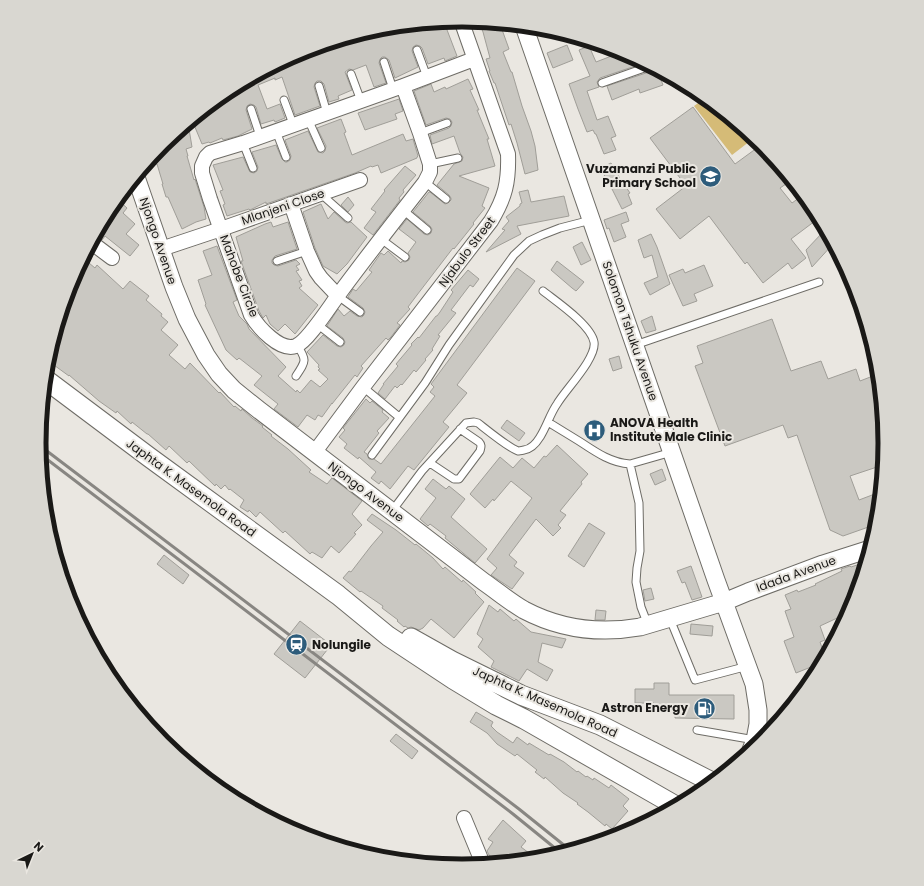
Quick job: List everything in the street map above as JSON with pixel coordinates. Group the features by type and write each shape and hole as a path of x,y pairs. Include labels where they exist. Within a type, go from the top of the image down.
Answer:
{"main road":[{"name":"Japhta K. Masemola Road","path":"51,383 148,457 338,595 388,636 453,679 496,705 670,803"},
{"name":"Japhta K. Masemola Road","path":"338,595 452,661 522,695 600,725 706,779"}],"street":[{"name":"Njabulo Street","path":"314,453 491,221 502,200 507,184 508,154 463,27"},
{"name":"Solomon Tshuku Avenue","path":"526,33 724,602 754,684 758,710 758,724 755,738"},
{"name":"Mahobe Circle","path":"297,345 287,347 276,341 254,321 202,173 203,162 206,157 210,153 243,143 276,130 398,88 474,59"},
{"path":"297,345 302,342 317,324 425,182 430,172 430,164 420,133 398,88"},
{"name":"Mlanjeni Close","path":"161,249 360,180"},
{"name":"Njongo Avenue","path":"138,183 187,320 219,374 234,390 314,453 502,596 524,609 560,625 583,629 605,630 628,629 648,625 724,602"},
{"path":"291,204 307,251 316,271 338,296"},
{"path":"96,246 112,258"},
{"name":"Idada Avenue","path":"724,602 754,589 864,551"},
{"path":"464,818 481,858"}],"lane":[{"path":"417,50 427,77"},
{"path":"384,62 398,88"},
{"path":"602,83 643,69"},
{"path":"351,74 361,101"},
{"path":"319,86 327,113"},
{"path":"284,100 293,124"},
{"path":"251,109 260,136"},
{"path":"308,119 320,148"},
{"path":"420,133 447,123"},
{"path":"276,130 286,157"},
{"path":"243,143 252,168"},
{"path":"430,164 458,158"},
{"path":"425,182 446,199"},
{"path":"321,194 348,218"},
{"path":"403,210 427,230"},
{"path":"372,454 425,383 449,345 514,255 529,241 542,235 560,228 591,220"},
{"path":"381,239 404,257"},
{"path":"277,261 307,251"},
{"path":"635,346 819,282"},
{"path":"392,511 422,471 466,423 474,422 478,424 518,450 530,448 540,437 557,403 586,366 595,343 585,326 543,291"},
{"path":"338,296 360,312"},
{"path":"317,324 340,342"},
{"path":"296,376 303,367 305,358 297,345"},
{"path":"363,387 399,417"},
{"path":"548,422 611,460 624,464 630,464 672,452"},
{"path":"430,463 454,479 459,479 482,447 478,442 460,429"},
{"path":"630,464 638,503 640,551 636,582 648,625"},
{"path":"670,619 695,680 748,666"},
{"path":"697,730 749,744"}],"shaded area":[{"path":"700,102 736,130 749,142 732,155 694,106"}],"building":[{"path":"446,28 457,56 445,61 444,58 428,64 422,48 416,45 413,47 412,51 418,67 395,78 389,60 382,57 379,63 386,83 374,87 366,65 353,70 349,69 345,72 352,90 338,96 339,99 329,102 324,84 321,81 317,81 314,87 320,106 295,115 282,77 275,80 275,78 258,85 267,109 280,104 285,118 275,122 274,120 261,124 256,107 250,104 247,106 246,110 252,129 238,136 223,140 222,138 210,143 202,144 194,125 231,97 278,70 328,49 354,41 408,31"},
{"path":"481,28 502,29 509,49 503,52 512,72 531,131 535,146 538,170 525,174 511,124 509,125 495,83 489,71 486,59 490,58"},
{"path":"567,45 573,60 553,68 547,53"},
{"path":"589,47 596,62 612,56 636,66 600,78 597,82 599,87 587,91 597,120 608,116 616,136 611,138 616,150 604,154 593,130 587,132 569,84 590,76 579,50"},
{"path":"649,72 660,78 663,85 640,93 639,89 612,100 607,86"},
{"path":"468,79 473,89 470,90 479,110 477,110 489,139 487,139 495,166 459,176 489,188 482,206 485,208 408,307 410,309 397,323 400,325 391,337 388,340 386,338 361,366 363,368 357,377 355,375 322,417 318,415 315,420 307,415 298,427 274,409 278,404 254,385 262,376 239,358 237,360 226,350 205,305 206,304 198,280 212,275 203,251 217,246 237,300 233,302 239,316 247,324 249,329 286,367 278,376 296,392 297,390 300,393 311,380 320,387 328,379 318,370 320,369 318,367 319,365 307,352 323,335 337,346 341,347 344,345 345,342 343,338 327,326 338,309 344,316 350,311 357,316 362,317 365,312 363,308 348,297 353,289 356,291 372,272 369,270 381,253 384,255 388,251 401,263 402,261 405,262 409,260 410,257 408,253 416,242 399,229 407,219 424,234 428,235 431,233 432,229 430,226 413,212 429,192 445,204 451,200 449,195 437,185 454,164 462,161 463,157 454,136 432,144 430,135 449,128 452,122 450,119 446,118 426,125 414,91 431,84 434,92 445,87 446,89"},
{"path":"399,99 403,111 395,114 397,119 365,130 358,113"},
{"path":"693,107 735,164 756,149 787,184 780,188 792,203 798,199 814,222 791,239 806,258 792,269 788,263 763,283 747,262 745,264 709,216 680,239 656,209 686,186 650,138"},
{"path":"341,119 346,132 344,133 352,155 403,134 406,141 413,139 418,156 417,158 381,173 378,165 371,166 266,204 266,202 250,210 249,209 227,216 223,205 225,204 220,191 223,190 213,165 243,157 250,172 254,173 257,171 258,167 252,152 276,145 282,159 287,162 290,160 291,156 285,140 308,131 318,152 323,153 326,146 317,128"},
{"path":"189,129 192,147 186,149 187,156 204,207 206,219 182,229 168,197 166,197 157,164 152,166"},
{"path":"611,163 630,193 628,194 632,204 622,209 601,168"},
{"path":"405,166 416,175 403,190 404,192 399,198 400,200 373,235 364,228 376,212 371,209 385,191 384,190"},
{"path":"528,190 531,202 564,196 569,216 517,226 521,234 486,252 505,230 502,229 509,221 506,217 522,203 519,192"},
{"path":"348,197 354,205 348,212 341,205"},
{"path":"122,204 127,208 123,213 135,224 126,234 139,245 130,256 105,236 102,240 100,239 102,235"},
{"path":"321,204 328,219 334,212 345,222 351,222 367,237 347,264 337,274 323,266 315,248 303,212"},
{"path":"626,212 629,221 621,224 626,237 614,242 609,228 607,229 604,220"},
{"path":"271,222 273,227 288,222 297,249 275,256 272,263 278,266 296,260 300,264 296,266 299,270 296,271 302,280 299,281 302,286 299,288 318,305 295,334 285,324 278,331 270,324 266,315 263,318 259,311 241,261 243,261 236,237"},
{"path":"651,234 670,284 650,295 644,283 658,277 652,255 644,258 638,240"},
{"path":"821,234 829,248 812,267 806,250"},
{"path":"582,242 591,260 581,265 573,247"},
{"path":"557,261 584,282 576,291 551,270"},
{"path":"88,262 95,268 97,265 123,289 130,281 149,296 146,300 162,314 161,316 168,322 161,330 178,345 169,355 185,369 190,363 234,407 235,406 241,411 242,409 263,426 262,427 272,435 271,436 311,470 309,472 327,484 332,478 362,501 352,514 362,525 339,553 331,546 322,558 312,552 310,554 285,531 283,533 260,512 256,517 249,510 248,512 240,507 244,500 230,489 229,490 225,485 221,489 216,484 215,486 189,461 187,463 169,446 166,450 148,434 132,422 131,424 117,411 116,413 99,401 54,365 54,362 68,309"},
{"path":"704,265 713,286 694,294 697,301 683,306 669,275 683,269 685,273"},
{"path":"517,268 535,281 457,385 467,393 443,422 449,427 414,470 408,466 390,489 381,481 379,484 371,478 376,472 359,457 358,459 344,448 347,444 339,437 345,430 343,428 366,399 370,403 372,401 383,410 382,412 389,418 377,431 379,433 364,452 367,454 369,459 374,459 381,464 435,396 430,392 434,387 431,384"},
{"path":"468,270 479,279 473,287 470,285 451,310 456,313 438,335 440,336 432,349 433,350 425,359 426,360 416,372 414,370 402,385 401,384 397,388 395,386 385,399 378,393 383,384 398,366 396,364 412,345 411,344 418,337 419,338 440,312 453,292 451,290"},
{"path":"652,316 656,330 646,333 641,321"},
{"path":"772,319 791,371 821,361 828,379 856,369 860,381 872,376 877,416 877,467 850,476 859,500 874,494 869,527 843,536 830,530 797,435 788,438 783,425 725,446 695,366 703,363 697,346"},
{"path":"619,356 622,368 613,371 609,359"},
{"path":"507,420 525,433 519,441 501,428"},
{"path":"557,445 588,474 581,482 582,484 560,511 566,515 558,525 561,528 553,536 536,519 509,555 517,562 514,566 524,573 512,589 491,575 497,568 487,559 532,498 511,481 494,501 493,499 485,508 470,494 500,457 513,468 522,458 534,468 544,456 546,457"},
{"path":"662,469 666,480 655,485 650,474"},
{"path":"433,479 446,489 449,486 465,499 451,517 487,549 475,563 445,538 446,536 430,524 428,526 420,519 436,498 425,489"},
{"path":"372,514 415,545 416,544 433,558 443,569 445,567 462,582 463,580 484,602 454,638 431,619 423,628 419,630 411,627 404,627 397,621 398,620 382,608 383,606 361,591 360,592 343,578 349,571 351,572 383,532 367,520"},
{"path":"589,523 605,533 584,567 568,556"},
{"path":"164,555 189,575 183,584 157,564"},
{"path":"860,564 839,617 820,626 825,640 820,642 823,650 811,668 811,667 796,673 784,641 794,637 785,611 791,609 785,595 816,585 815,584 842,571 841,569"},
{"path":"691,566 702,597 692,600 685,582 682,583 677,571"},
{"path":"651,588 654,599 645,601 643,590"},
{"path":"489,605 498,612 500,609 514,621 516,619 531,632 566,639 562,648 542,643 538,662 553,670 547,681 527,669 519,681 491,667 494,661 478,647 483,639 477,634"},
{"path":"596,610 606,611 605,620 595,620"},
{"path":"300,621 331,645 305,678 274,654"},
{"path":"691,624 713,626 712,636 690,634"},
{"path":"654,683 669,683 669,695 734,695 734,719 675,718 675,706 654,706 654,703 635,703 635,689 654,689"},
{"path":"476,712 493,722 491,726 513,743 517,737 528,745 529,743 564,762 586,777 587,776 593,780 594,778 609,788 611,785 629,799 623,806 628,811 612,829 606,824 605,826 545,777 544,779 535,772 537,770 517,754 515,756 497,744 487,733 470,722"},
{"path":"396,734 418,751 412,759 390,741"},
{"path":"503,820 526,841 521,847 529,853 492,858 487,851 493,842 488,839"}],"railway":[{"path":"46,451 519,809 565,846"},
{"path":"47,459 513,814 555,848"}],"place":[{"name":"Vuzamanzi Public Primary School","path":"711,176"},
{"name":"ANOVA Health Institute Male Clinic","path":"595,430"},
{"name":"Nolungile","path":"297,645"},
{"name":"Astron Energy","path":"704,708"}]}
